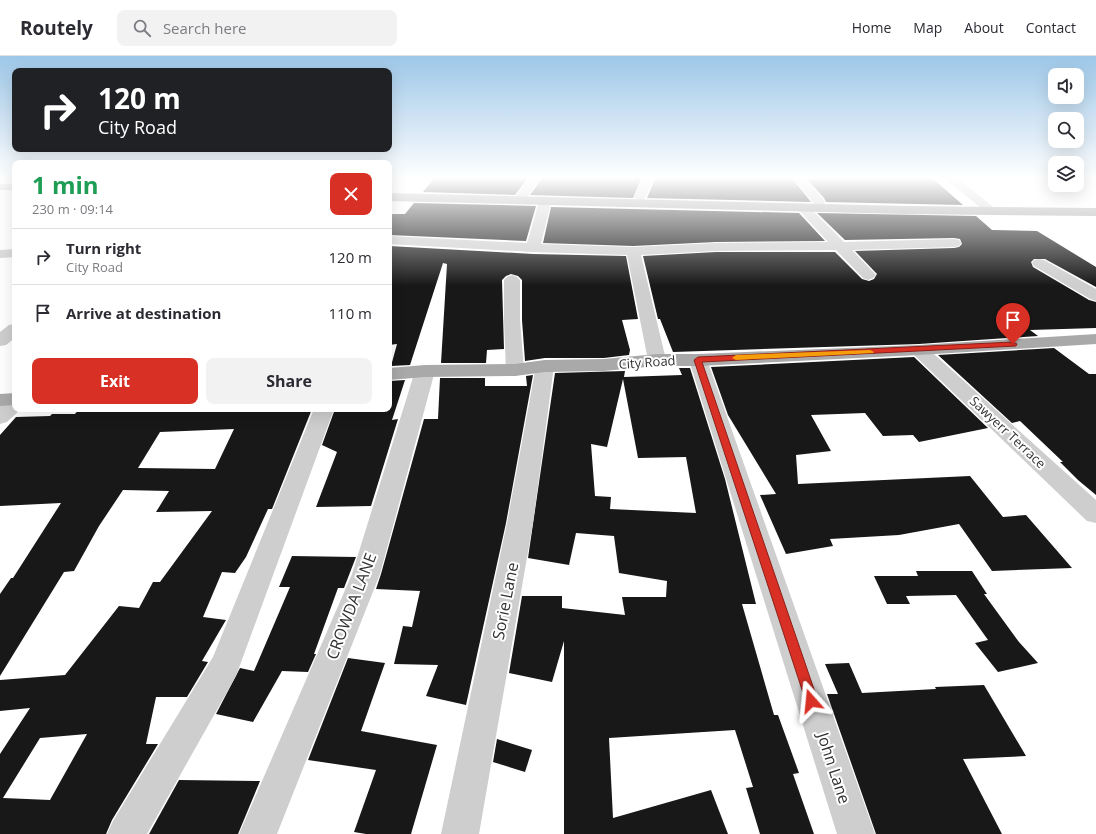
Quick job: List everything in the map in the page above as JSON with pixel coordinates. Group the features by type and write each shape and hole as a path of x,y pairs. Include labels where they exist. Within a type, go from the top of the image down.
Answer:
{"main road":[{"name":"City Road","path":"392,374 425,371 515,370 544,366 604,365 657,360 698,360 919,350 1095,340"},
{"path":"0,400 12,399"}],"street":[{"path":"533,248 542,213"},
{"path":"808,213 842,246 868,275"},
{"path":"392,240 533,248 633,251 716,247 954,243"},
{"path":"633,251 657,360"},
{"path":"0,254 12,253"},
{"path":"1039,263 1096,296"},
{"path":"512,280 512,320 515,370"},
{"path":"0,342 12,332"},
{"name":"Sawyerr Terrace","path":"919,350 1096,514"},
{"name":"John Lane","path":"698,360 856,834"},
{"name":"Sorie Lane","path":"460,834 520,523 544,366"},
{"name":"CROWDA LANE","path":"258,834 366,574 425,371"},
{"path":"0,417 12,406"},
{"path":"126,834 225,666 323,412"}],"building":[{"path":"534,213 526,241 392,235 392,214"},
{"path":"550,213 799,213 825,241 716,242 633,246 543,243"},
{"path":"817,213 976,216 992,230 1037,231 1096,267 1096,287 1045,259 1034,259 1031,262 1033,267 1089,300 1096,302 1096,328 1030,330 1038,336 919,344 673,352 660,319 658,319 643,256 716,252 835,252 862,279 869,281 874,279 877,274 855,251 954,248 959,247 962,244 960,239 954,238 845,240"},
{"path":"392,246 533,254 626,256 638,319 622,320 630,350 629,355 604,358 545,358 525,361 522,320 522,280 518,276 511,274 502,280 504,349 487,350 486,363 441,363 447,264 443,263 410,365 392,366 397,344 392,345"},
{"path":"1054,348 1089,374 1096,374 1096,495 1078,480 1060,462 1063,462 1020,421 1012,423 938,355"},
{"path":"914,357 988,428 919,442 913,435 883,436 865,413 811,415 831,451 796,455 798,484 970,476 1003,517 1026,515 1072,568 992,571 959,524 899,535 830,539 833,546 786,554 760,495 776,494 728,415 711,367"},
{"path":"679,368 690,368 725,479 756,604 742,604 774,715 778,715 799,773 793,774 814,834 760,834 746,788 753,787 735,730 609,738 613,818 711,790 728,834 564,834 564,641 552,682 509,673 522,596 562,596 562,608 625,615 622,597 666,597 667,581 619,573 614,536 576,533 569,565 528,558 555,373 625,371 624,377 682,375","holes":["623,379 638,458 686,457 696,513 610,509 611,497 595,496 591,444 607,447"]},
{"path":"533,375 506,523 466,705 426,696 438,665 394,664 403,626 412,627 420,591 376,589 424,419 438,419 440,378 485,378 485,386 527,386 526,376"},
{"path":"405,380 392,420 398,419 371,506 316,507 337,452 322,445 334,412 392,412 392,381"},
{"path":"77,412 311,412 272,509 268,509 246,557 235,573 222,572 203,617 226,620 202,661 208,662 187,697 156,697 146,744 158,744 112,820 106,834 0,834 0,754 30,708 0,711 0,680 65,675 119,606 139,608 153,582 160,582 212,511 156,512 169,491 123,490 99,526 74,571 64,572 0,676 0,594 11,578 13,578 61,503 0,506 0,435 16,417 50,416 52,414 75,414","holes":["234,429 215,469 138,468 160,432","87,734 50,800 3,798 40,738"]},
{"path":"292,556 356,557 344,588 338,588 314,654 316,654 308,672 282,671 253,722 216,714 240,668 254,671 290,587 279,587"},
{"path":"916,571 972,571 987,594 984,594 1019,642 1038,663 998,672 975,643 988,640 956,595 906,596 910,604 887,604 874,576 918,576"},
{"path":"348,658 385,663 361,731 437,745 411,834 366,834 354,832 376,770 308,760"},
{"path":"849,663 862,693 936,689 935,687 984,685 1026,756 963,759 1002,834 876,834 827,694 838,694 825,664"},
{"path":"497,739 532,750 525,772 493,762"},
{"path":"179,780 260,781 238,834 149,834"}],"slow traffic":[{"path":"736,358 870,352"}],"route":[{"path":"811,701 698,360 919,350 1013,344"}]}
